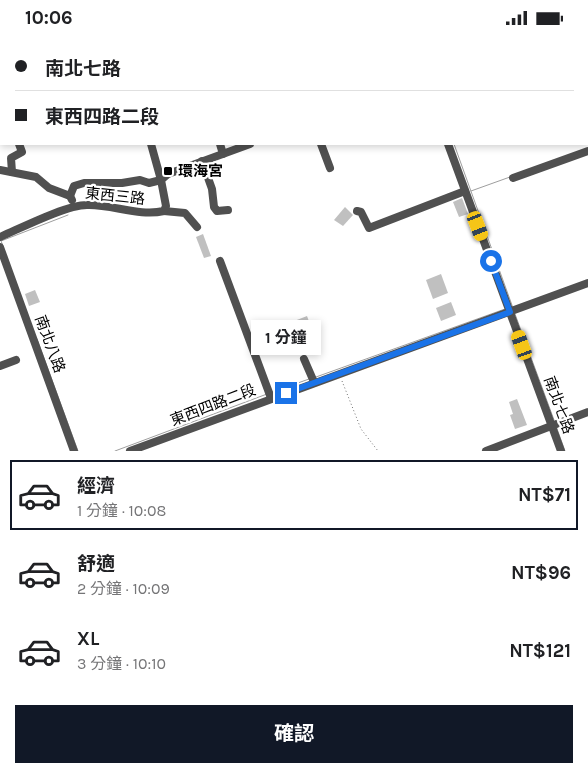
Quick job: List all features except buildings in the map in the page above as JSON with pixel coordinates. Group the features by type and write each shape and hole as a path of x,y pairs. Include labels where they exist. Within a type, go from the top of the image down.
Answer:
{"street":[{"path":"12,172 10,158 22,152 18,145"},
{"path":"70,196 74,186 84,183 140,180 149,183 161,180 151,145"},
{"path":"220,145 224,154"},
{"name":"東西三路","path":"0,237 76,205 111,207 150,213 164,211 166,206 161,180 168,174 247,145"},
{"path":"321,145 330,168"},
{"name":"南北七路","path":"448,145 561,451"},
{"path":"513,177 588,151"},
{"path":"202,161 212,189 214,207 218,211 228,210"},
{"path":"0,170 36,177 49,188 70,196 76,205"},
{"path":"357,211 361,212 369,227 464,191"},
{"path":"164,211 185,213 197,227"},
{"name":"南北八路","path":"0,247 74,451"},
{"path":"220,261 271,398"},
{"name":"東西四路二段","path":"130,451 588,283"},
{"path":"0,366 16,359"},
{"path":"304,359 314,382"},
{"path":"486,451 588,412"}],"path":[{"path":"340,373 362,429 378,451"}],"waterway":[{"path":"454,145 513,308"},
{"path":"471,191 510,177"},
{"path":"3,246 1,241 68,215"},
{"path":"316,377 505,309"},
{"path":"515,314 554,420"},
{"path":"37,339 78,451"},
{"path":"273,392 309,379"},
{"path":"115,451 267,394"},
{"path":"556,426 565,451"}],"place":[{"name":"環海宮","path":"168,171"}],"route":[{"path":"286,393 510,312 491,261"}]}
